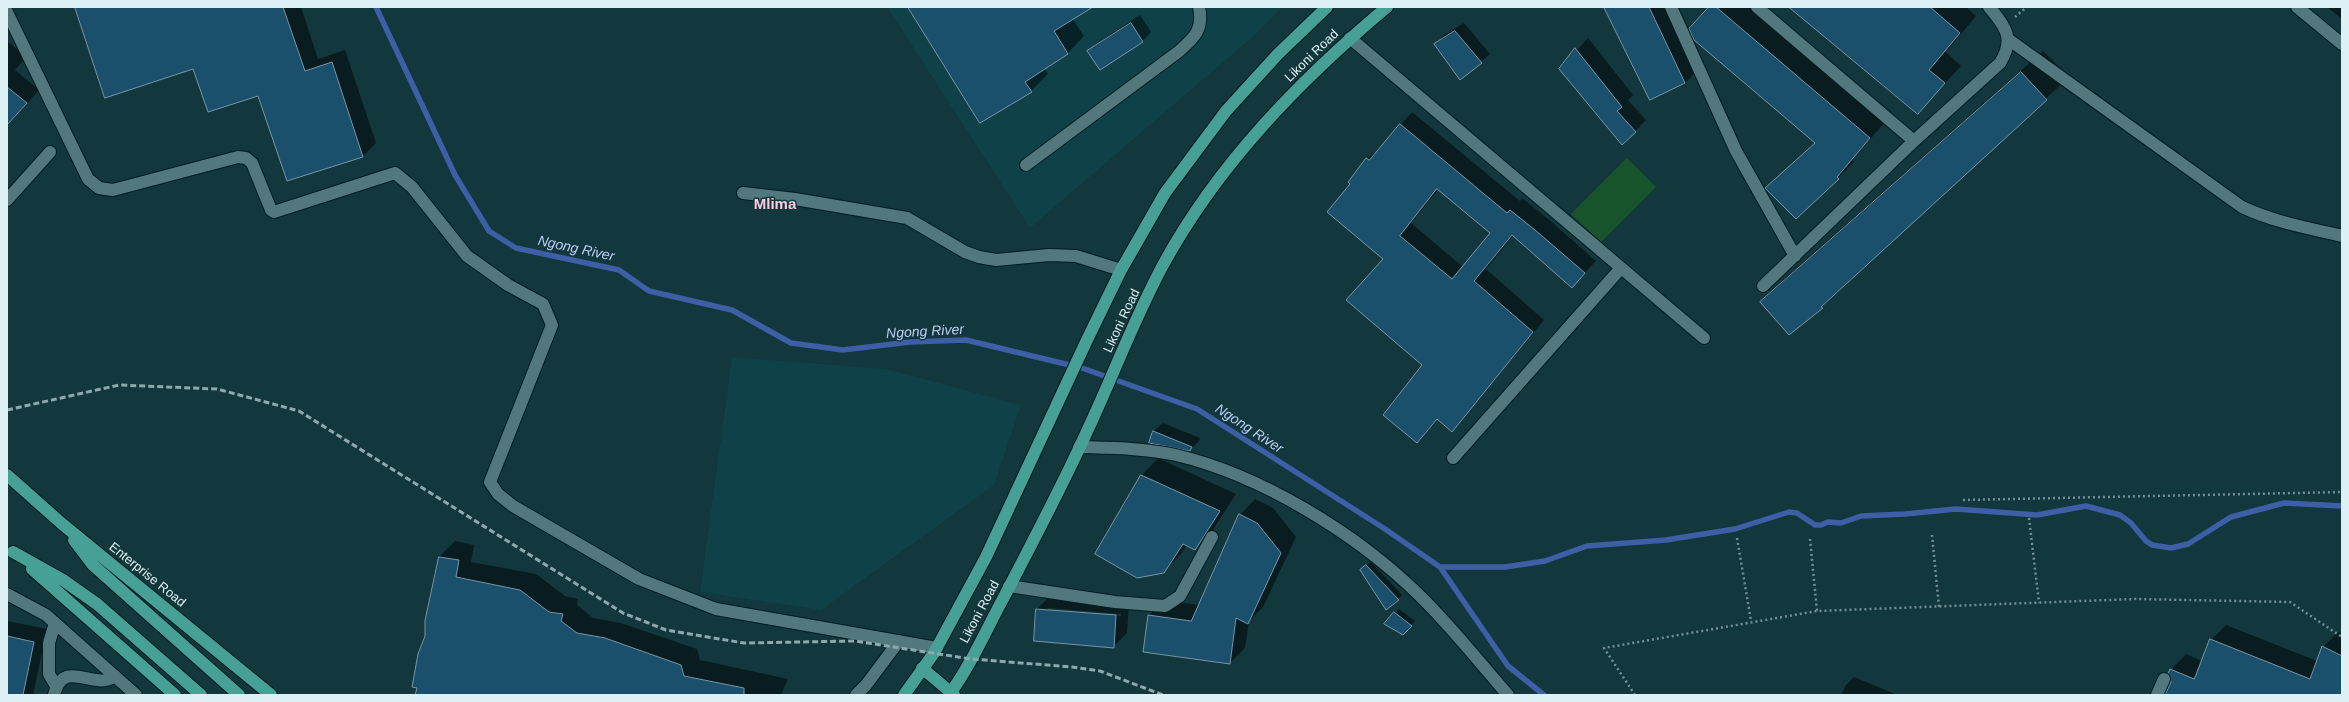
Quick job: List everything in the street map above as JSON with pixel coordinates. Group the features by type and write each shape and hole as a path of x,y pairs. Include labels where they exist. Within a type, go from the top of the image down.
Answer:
{"main road":[{"name":"Likoni Road","path":"904,695 937,648 986,557 1121,270 1166,193 1226,111 1278,54 1327,7"},
{"name":"Likoni Road","path":"952,694 1080,447 1120,356 1163,265 1201,203 1247,144 1306,79 1350,38 1387,7"},
{"name":"Enterprise Road","path":"7,475 61,523 271,695"},
{"path":"61,523 93,565 239,695"},
{"path":"10,549 175,695"},
{"path":"10,549 63,580 97,604 201,695"},
{"path":"922,668 952,694"}],"street":[{"path":"1026,165 1178,52 1194,37 1202,20 1199,7"},
{"path":"1671,7 1736,151 1795,256"},
{"path":"1757,7 1914,141"},
{"path":"1762,286 1914,141 2000,64 2008,51 2008,39 2004,27 1989,7"},
{"path":"2297,7 2342,44"},
{"path":"7,12 88,179 99,188 113,190 238,157 246,158 252,163 271,210 274,212 395,173 412,187 467,256 508,285 543,304 552,325 490,482 498,494 513,506 640,579 716,609 937,648"},
{"path":"1350,38 1704,338"},
{"path":"2008,39 2242,207 2262,216 2286,223 2342,236"},
{"path":"7,200 50,152"},
{"path":"743,193 795,199 907,218 966,252 979,257 996,260 1049,255 1076,256 1121,270"},
{"path":"1453,458 1621,268"},
{"path":"1080,447 1129,448 1174,455 1209,464 1263,487 1339,530 1380,559 1420,596 1508,695"},
{"path":"1009,586 1115,602 1165,606 1180,596 1212,537"},
{"path":"7,594 35,608 55,623 136,695"},
{"path":"55,623 49,643 49,674 55,690"},
{"path":"856,695 866,685 900,641"},
{"path":"55,690 65,677 73,676 107,680 115,676"},
{"path":"2157,695 2164,679"}],"path":[{"path":"1963,500 2342,492"},
{"path":"2029,518 2039,603"},
{"path":"1932,535 1939,606"},
{"path":"1737,538 1751,621"},
{"path":"1810,539 1817,611"},
{"path":"1635,695 1604,648 1751,621 1817,611 2135,599 2290,602 2342,637"}],"shaded area":[{"path":"887,7 1282,7 1255,35 1030,228"},
{"path":"732,357 886,369 1021,405 994,485 821,610 700,592"}],"green space":[{"path":"1627,158 1656,187 1601,242 1571,214"}],"building":[{"path":"75,7 283,7 305,71 332,62 363,157 287,181 258,96 208,112 193,69 105,98"},
{"path":"908,7 1093,7 1054,31 1068,54 1025,82 1032,92 980,123"},
{"path":"1604,7 1649,7 1685,83 1650,100"},
{"path":"1709,7 1716,7 1870,138 1837,177 1839,179 1796,219 1765,188 1815,143 1694,40 1689,29"},
{"path":"1789,7 1930,7 1960,33 1929,70 1945,83 1918,114"},
{"path":"1131,23 1143,42 1100,70 1087,51"},
{"path":"1455,31 1482,63 1460,80 1434,44"},
{"path":"1575,48 1622,107 1617,111 1636,132 1622,145 1559,69"},
{"path":"2021,72 2047,100 1821,307 1823,308 1789,335 1760,302"},
{"path":"7,87 27,103 7,125"},
{"path":"1400,124 1507,213 1510,210 1585,273 1572,288 1512,235 1474,281 1533,332 1452,432 1437,419 1417,443 1383,415 1422,365 1346,300 1383,259 1327,212 1350,184 1348,182 1366,158 1369,160","holes":["1437,189 1490,233 1452,279 1400,236"]},
{"path":"1153,431 1192,447 1190,451 1149,443"},
{"path":"1141,475 1220,511 1195,550 1183,544 1164,573 1137,578 1095,554"},
{"path":"1239,514 1257,523 1281,553 1248,624 1236,618 1230,664 1143,652 1148,615 1191,621"},
{"path":"439,557 459,560 456,577 520,590 549,612 563,614 561,621 577,633 605,638 681,665 684,676 744,688 744,695 415,695 417,688 412,687 418,654 425,636 425,621"},
{"path":"1366,565 1399,600 1386,610 1360,570"},
{"path":"1036,609 1116,615 1114,648 1034,641"},
{"path":"1394,612 1412,626 1403,635 1384,624"},
{"path":"7,636 34,642 23,695 7,695"},
{"path":"2210,639 2310,679 2322,646 2342,656 2342,695 2165,695 2171,682 2168,673 2170,669 2194,679"}],"waterway":[{"name":"Ngong River","path":"376,7 455,175 489,231 516,248 619,270 649,291 732,310 791,343 843,350 910,342 966,340 1082,368 1197,409 1385,529 1440,567 1508,666 1544,695"},
{"path":"1440,567 1505,567 1545,561 1587,546 1666,540 1735,529 1789,512 1797,513 1815,525 1821,525 1828,522 1841,523 1861,516 1905,514 1956,509 2037,515 2086,506 2120,515 2131,523 2146,541 2152,545 2171,548 2188,544 2231,517 2284,503 2342,506"}],"railway":[{"path":"7,410 119,385 217,389 299,411 623,613 666,630 744,643 855,641 971,659 1072,667 1100,671 1163,695"}],"district":[{"name":"Mlima","path":"775,205"}]}
